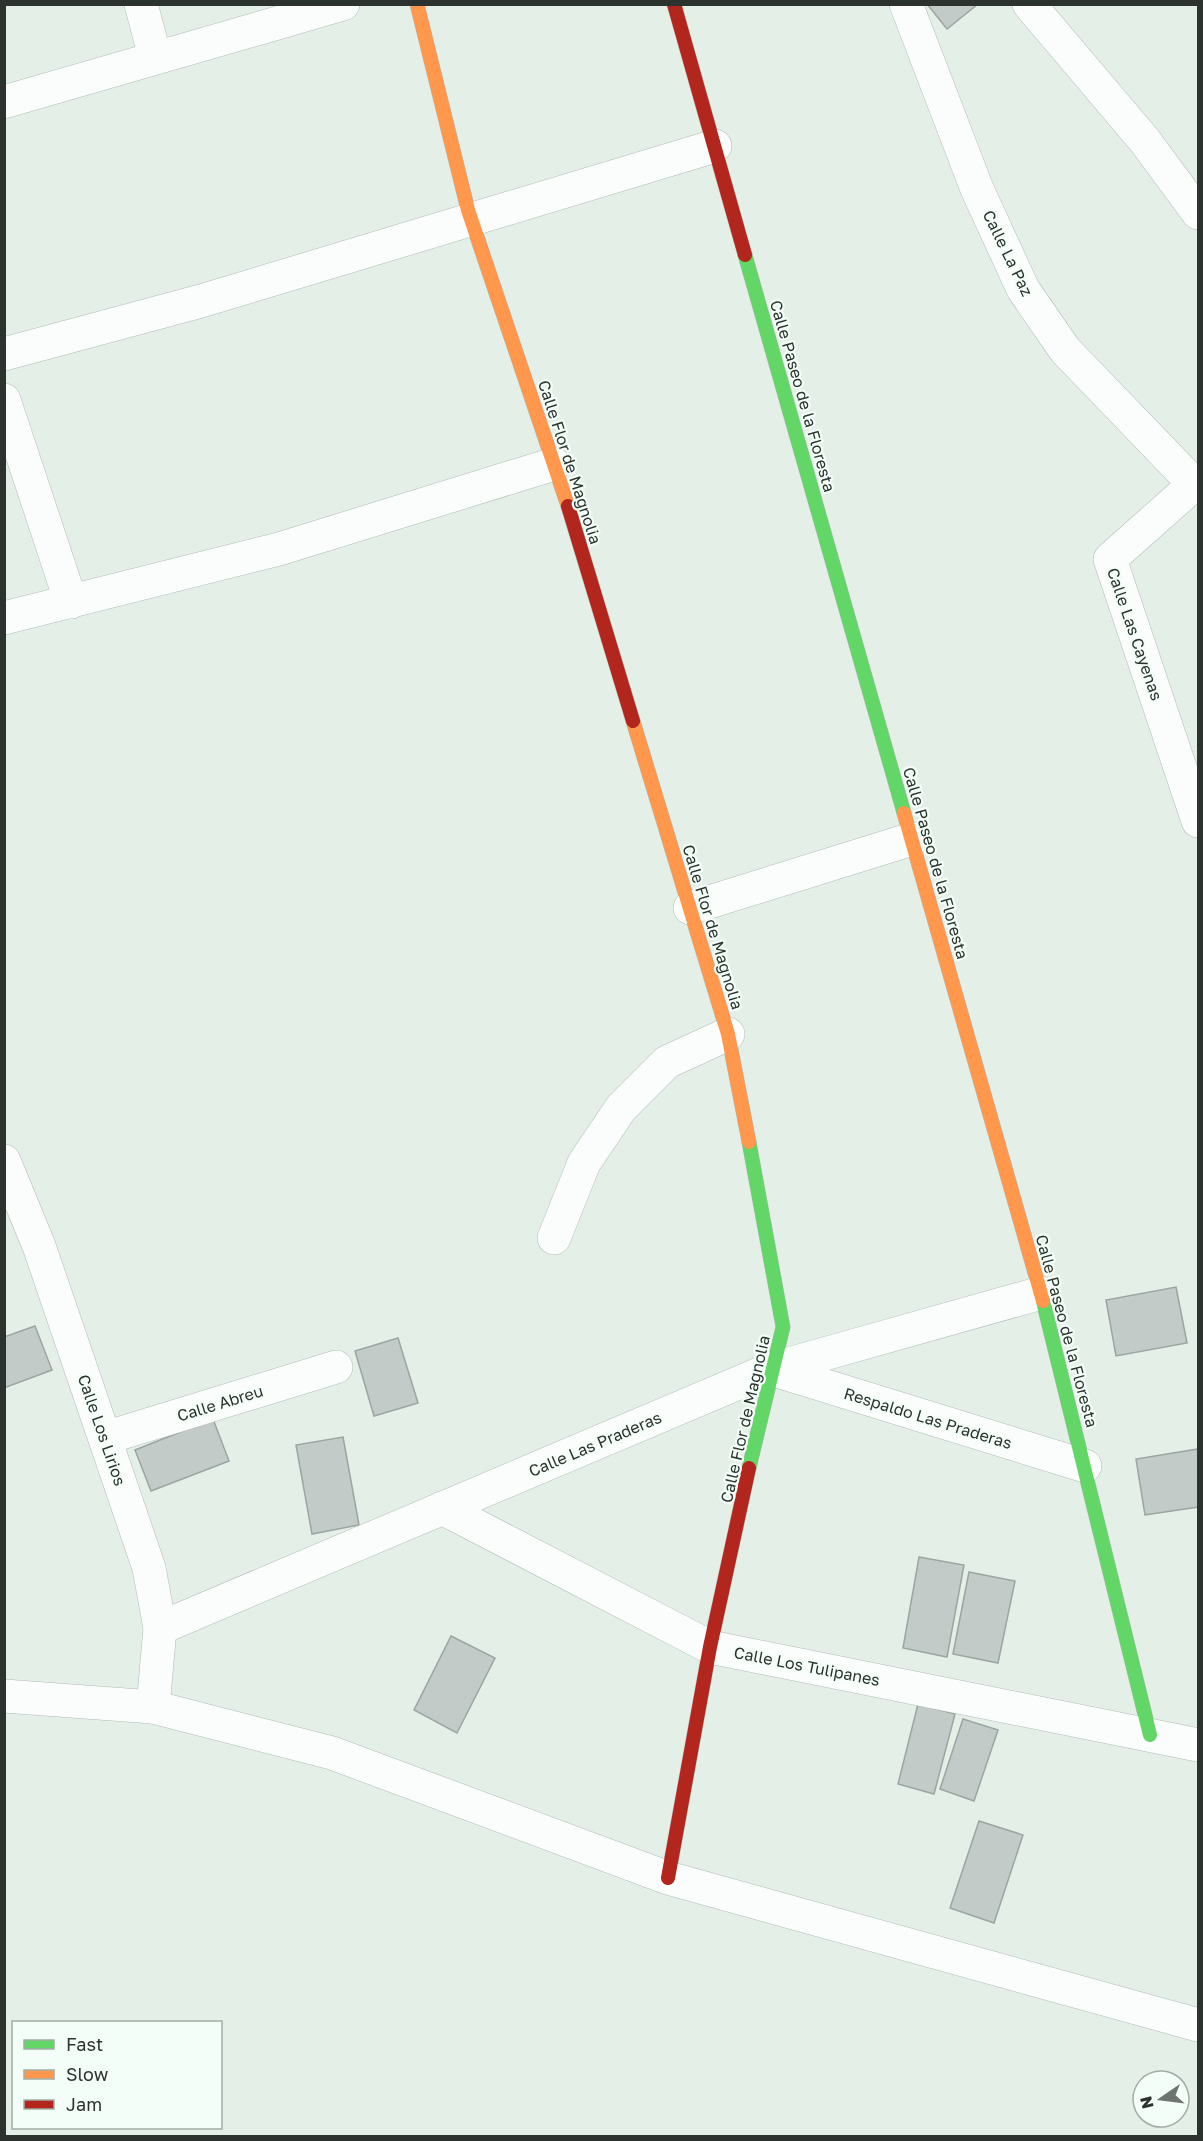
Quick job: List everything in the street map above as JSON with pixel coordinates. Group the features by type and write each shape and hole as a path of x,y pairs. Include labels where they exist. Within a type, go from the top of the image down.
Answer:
{"street":[{"path":"141,4 155,57"},
{"path":"4,102 343,4"},
{"name":"Calle Flor de Magnolia","path":"417,4 471,219 554,464 728,1034 782,1310 783,1327 771,1369 710,1647 668,1878"},
{"name":"Calle Paseo de la Floresta","path":"674,4 1041,1293 1150,1735"},
{"name":"Calle La Paz","path":"906,4 977,189 1023,289 1065,350 1197,484"},
{"path":"1029,4 1146,141 1198,213"},
{"path":"4,354 201,301 715,146"},
{"path":"4,400 71,602"},
{"path":"4,618 279,549 554,464"},
{"name":"Calle Las Cayenas","path":"1197,484 1110,559 1198,821"},
{"path":"690,908 912,839"},
{"path":"555,1238 584,1163 621,1108 667,1062 728,1034"},
{"name":"Calle Los Lirios","path":"4,1161 39,1246 149,1568 160,1628 153,1707"},
{"name":"Calle Las Praderas","path":"160,1628 771,1369 1041,1293"},
{"name":"Calle Abreu","path":"105,1438 336,1367"},
{"name":"Respaldo Las Praderas","path":"771,1369 1085,1466"},
{"name":"Calle Los Tulipanes","path":"442,1508 710,1647 1198,1745"},
{"path":"4,1696 153,1707 332,1753 668,1878 1198,2025"}],"building":[{"path":"927,4 978,4 947,29"},
{"path":"1176,1287 1187,1343 1116,1356 1106,1300"},
{"path":"35,1326 52,1370 4,1388 4,1337"},
{"path":"398,1338 418,1403 374,1416 355,1351"},
{"path":"213,1419 229,1461 151,1491 135,1450"},
{"path":"343,1437 359,1525 312,1534 296,1445"},
{"path":"1198,1449 1198,1507 1145,1515 1136,1459"},
{"path":"919,1557 964,1565 947,1657 903,1648"},
{"path":"969,1572 1015,1581 998,1663 953,1654"},
{"path":"451,1636 495,1658 457,1733 414,1710"},
{"path":"918,1704 955,1714 934,1794 898,1784"},
{"path":"963,1719 998,1730 974,1801 940,1789"},
{"path":"979,1821 1023,1835 994,1923 950,1908"}],"traffic: fast":[{"path":"745,255 904,813"},
{"path":"749,1142 783,1327 749,1468"},
{"path":"1043,1301 1150,1735"}],"traffic: slow":[{"path":"417,4 468,210 568,506"},
{"path":"633,721 728,1034 749,1142"},
{"path":"904,813 1043,1301"}],"traffic: jam":[{"path":"674,4 745,255"},
{"path":"568,506 633,721"},
{"path":"668,1878 710,1647 749,1468"}]}
